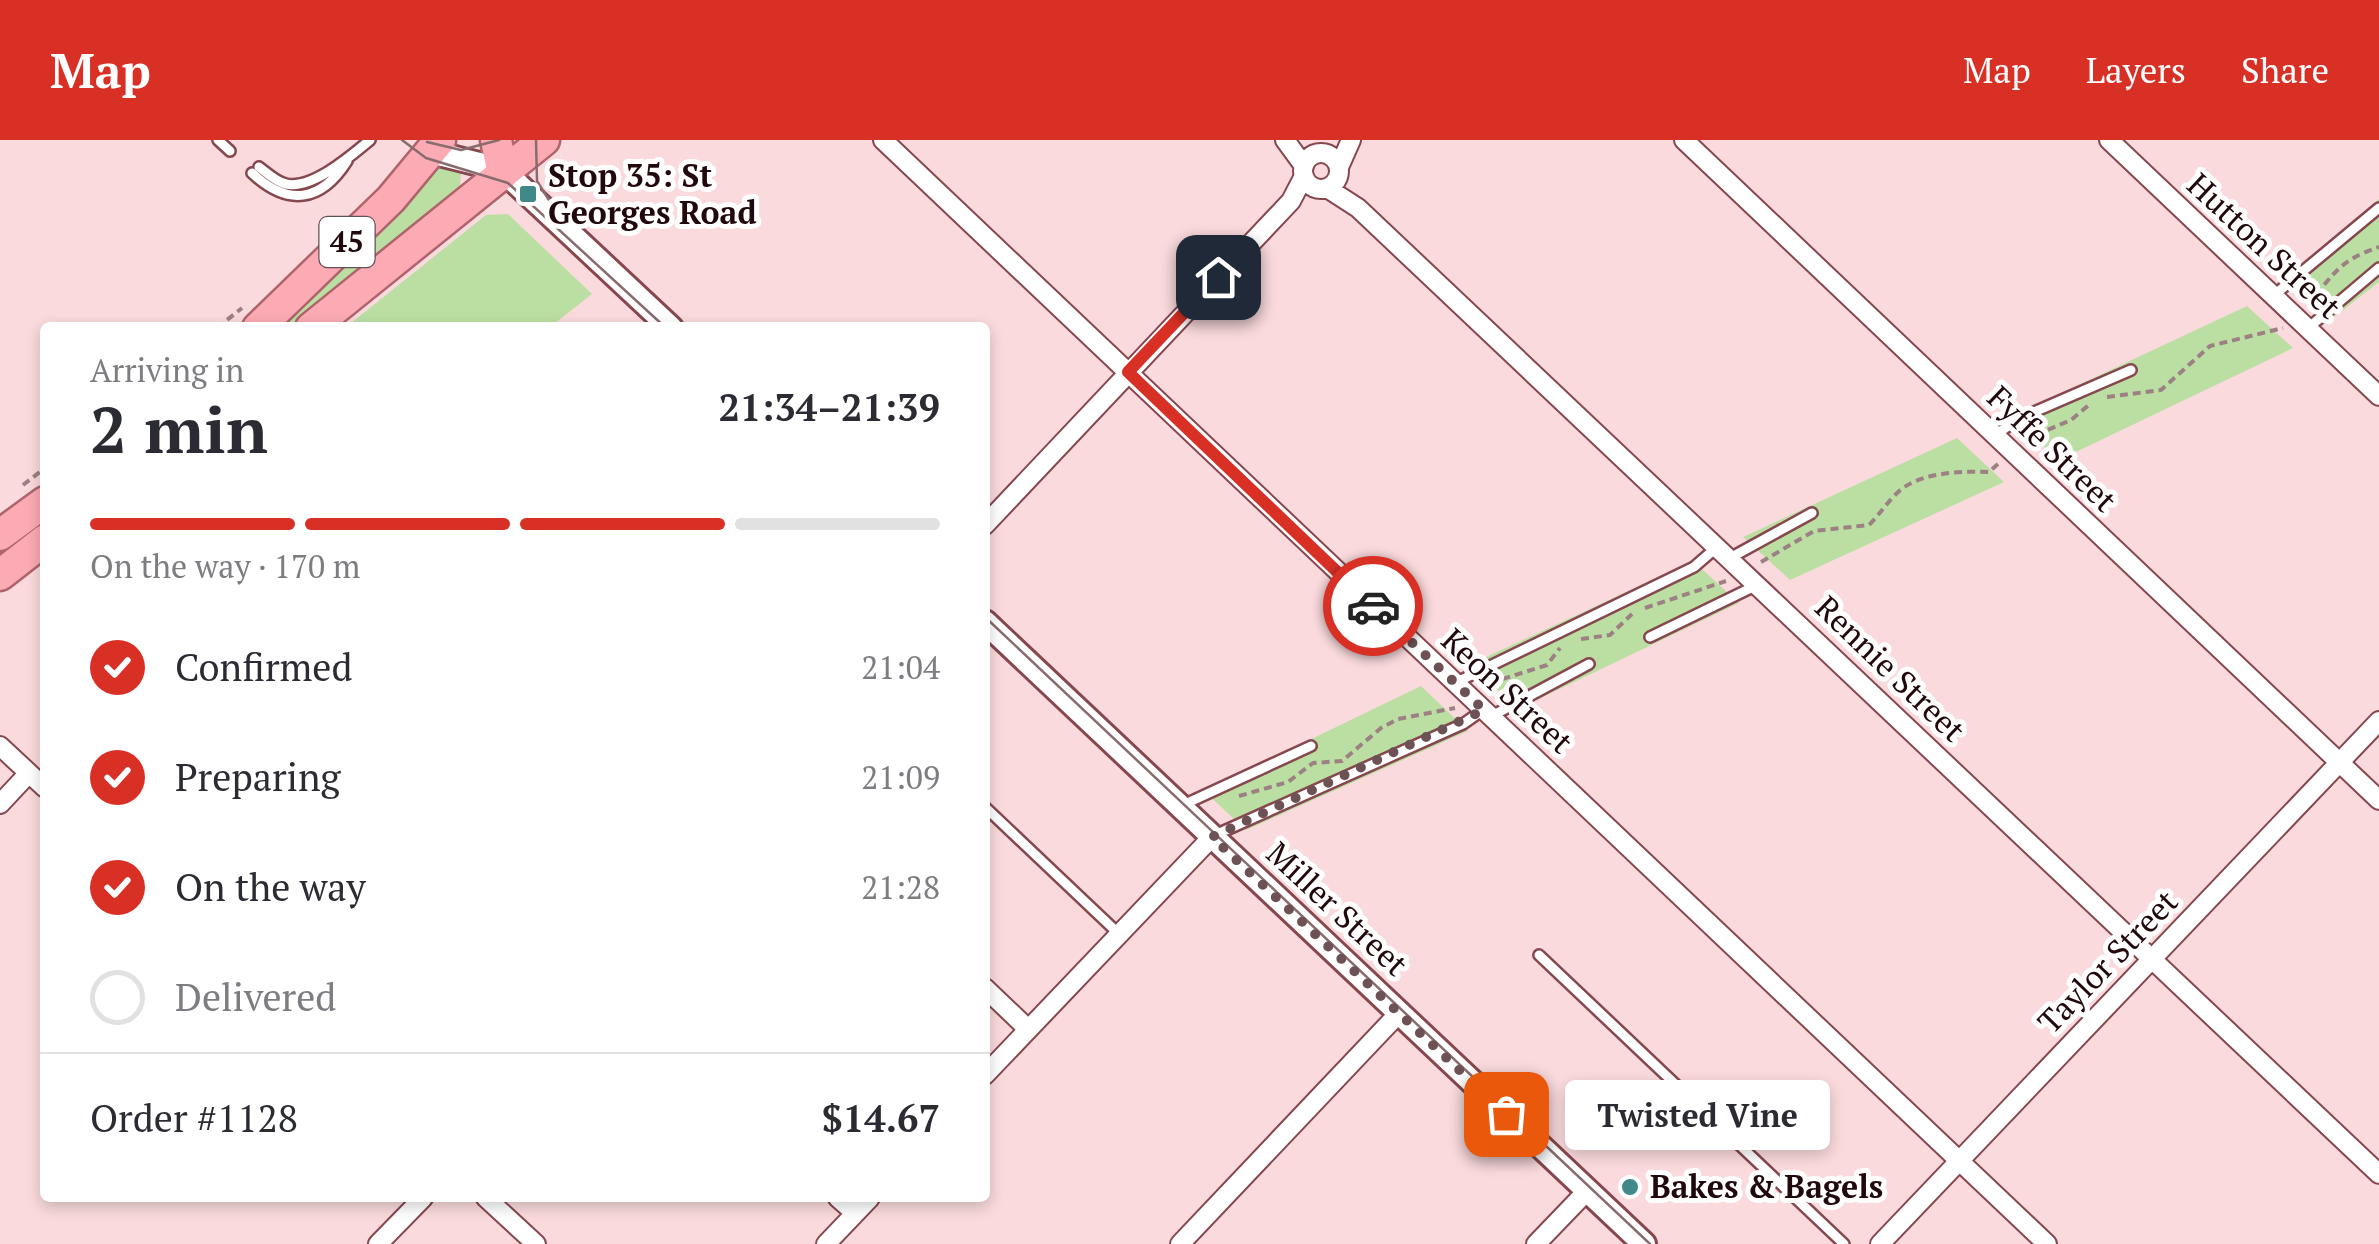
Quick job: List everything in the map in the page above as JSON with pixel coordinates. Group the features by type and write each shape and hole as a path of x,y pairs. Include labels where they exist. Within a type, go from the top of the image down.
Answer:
{"highway":[{"path":"496,140 503,174"},
{"name":"45","path":"318,322 544,140"},
{"name":"45","path":"264,322 378,212 427,144"},
{"path":"0,535 40,506"},
{"path":"0,576 40,544"}],"street":[{"name":"Keon Street","path":"883,140 2047,1244"},
{"name":"Rennie Street","path":"1289,140 2379,1174"},
{"path":"990,520 1350,140"},
{"name":"Fyffe Street","path":"1684,140 2379,800"},
{"name":"Hutton Street","path":"2108,140 2379,396"},
{"path":"427,144 503,174 664,322"},
{"name":"Miller Street","path":"990,627 1644,1244"},
{"name":"Taylor Street","path":"1880,1244 2379,721"},
{"path":"0,746 40,783"},
{"path":"0,804 29,773"},
{"path":"990,1070 1212,837"},
{"path":"990,993 1028,1029"},
{"path":"1180,1244 1400,1012"},
{"path":"1536,1244 1587,1191"},
{"path":"378,1244 418,1202"},
{"path":"490,1202 536,1244"},
{"path":"842,1202 855,1214"},
{"path":"826,1244 866,1202"}],"lane":[{"path":"218,140 230,151"},
{"path":"256,170 276,193 296,196 331,182 348,158 370,140"},
{"path":"2273,296 2379,208"},
{"path":"2302,323 2379,268"},
{"path":"1994,436 2014,421 2131,370"},
{"path":"1454,683 1724,552 1812,514"},
{"path":"1650,637 1750,578"},
{"path":"1212,837 1589,664"},
{"path":"1181,806 1311,746"},
{"path":"990,812 1119,934"},
{"path":"1539,955 1844,1244"}],"path":[{"path":"1230,799 1288,782 1312,763 1342,761 1381,728 1398,720 1452,710 1480,685 1547,665 1567,641 1604,637 1637,611 1750,578 1814,531 1869,525 1896,493 1913,482 1960,471 1989,472 2024,440 2071,420 2098,398 2161,390 2210,346 2302,323 2331,272 2353,256 2379,247"}],"green space":[{"path":"434,167 461,172 460,186 465,187 453,202 302,322 280,322"},
{"path":"2379,199 2379,282 2334,317 2290,276"},
{"path":"508,214 592,294 556,322 352,322 486,215"},
{"path":"2247,306 2293,348 2059,460 2010,417"},
{"path":"1957,438 2004,482 1790,580 1743,537"},
{"path":"1693,561 1739,603 1518,709 1471,664"},
{"path":"1421,686 1468,731 1246,830 1204,791"}],"tram line":[{"path":"402,140 426,158 508,183 659,322"},
{"path":"427,142 461,150 499,140"},
{"path":"536,140 537,181 557,213"},
{"path":"990,622 1650,1244"}],"way so far":[{"path":"1373,606 1484,710 1463,724 1212,837 1506,1114"}],"place":[{"name":"Stop 35: St Georges Road","path":"528,194"},
{"name":"Twisted Vine","path":"1506,1114"},
{"name":"Bakes & Bagels","path":"1630,1187"}],"route":[{"path":"1218,277 1128,372 1373,606"}]}
